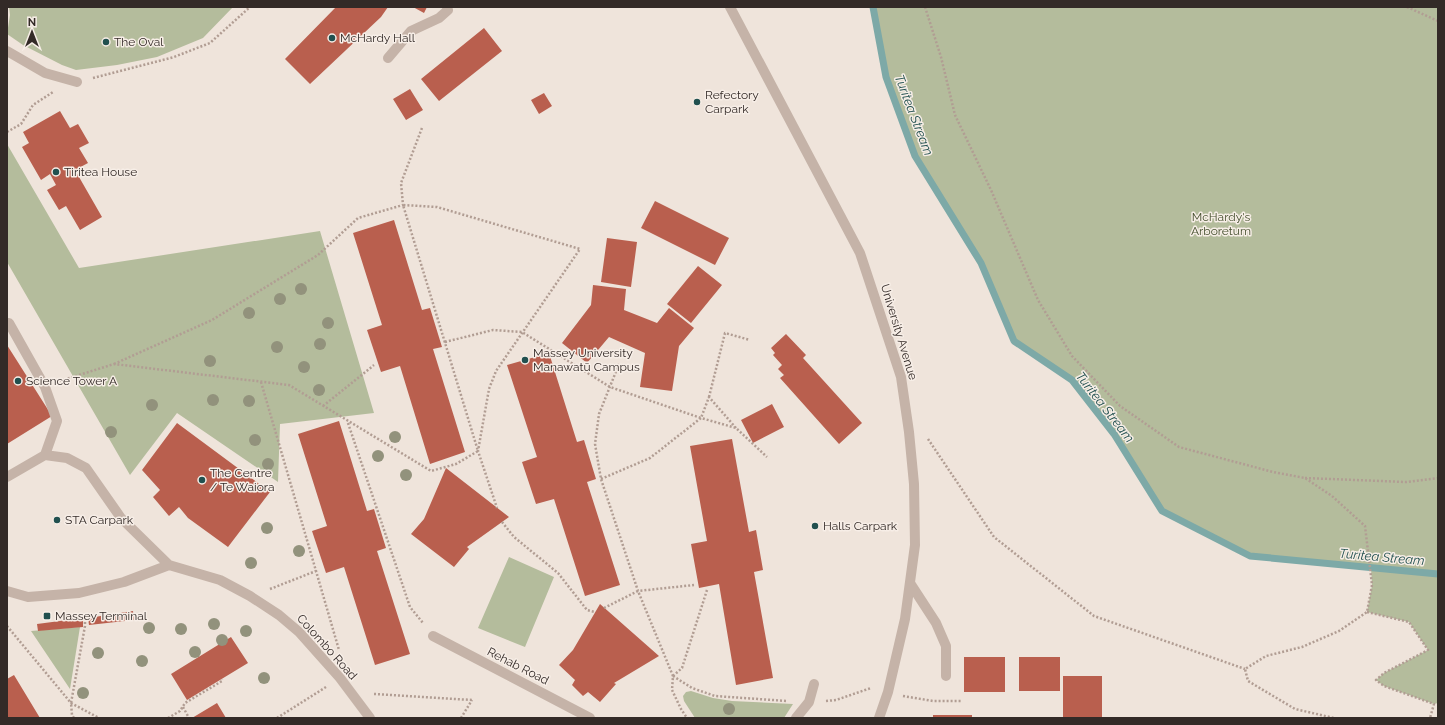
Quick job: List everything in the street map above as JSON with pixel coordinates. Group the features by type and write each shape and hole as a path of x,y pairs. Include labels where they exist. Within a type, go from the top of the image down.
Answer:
{"street":[{"path":"388,58 411,31 439,18 448,10 448,7"},
{"name":"University Avenue","path":"730,7 860,253 902,377 914,484 914,545 905,619 888,692 879,718"},
{"path":"7,51 45,73 77,82"},
{"path":"7,323 9,324 45,387 57,422 45,455 7,477"},
{"name":"Colombo Road","path":"45,455 67,458 86,468 121,518 169,565 220,580 250,596 279,615 299,632 340,678 370,718"},
{"path":"7,591 28,597 79,593 124,582 169,565"},
{"path":"910,583 936,623 946,646 946,676"},
{"name":"Rehab Road","path":"433,636 590,718"},
{"path":"796,718 809,702 814,684"}],"path":[{"path":"7,132 21,124 33,105 63,86 174,56 210,43 250,7"},
{"path":"925,7 941,57 955,115 991,190 1038,300 1072,356 1120,406 1179,447 1273,472 1305,478 1406,482 1438,478"},
{"path":"1407,7 1438,21"},
{"path":"422,128 401,183 403,204 497,508"},
{"path":"45,387 114,364 212,320 318,254 358,218 403,204 437,207 580,250 496,371 489,389 478,450 456,464 431,471 289,386 114,364"},
{"path":"445,342 493,330 522,332 610,387 701,418 736,428"},
{"path":"601,479 650,458 701,418 709,397 725,333 750,340"},
{"path":"619,364 599,414 595,444 601,479 638,591 673,676 672,690 687,718"},
{"path":"324,406 374,365"},
{"path":"261,382 340,652"},
{"path":"709,397 736,428 767,457"},
{"path":"348,422 410,607 433,636"},
{"path":"926,436 994,537 1094,616 1245,670"},
{"path":"1245,670 1266,656 1302,647 1339,632 1367,612 1372,585 1364,526 1332,496 1305,478"},
{"path":"502,522 514,537 558,573 587,610 595,612"},
{"path":"250,596 316,571"},
{"path":"604,608 638,591 694,585"},
{"path":"673,676 682,668 707,590"},
{"path":"1367,612 1409,622 1428,650 1384,673 1376,680 1384,686 1434,704 1430,718"},
{"path":"74,718 72,715 71,703 85,626 85,618"},
{"path":"7,626 71,703 99,718"},
{"path":"1245,670 1248,681 1295,709 1334,718"},
{"path":"673,676 692,688 715,696 809,702 836,700 872,687 875,688"},
{"path":"277,718 340,678"},
{"path":"168,718 180,711 185,703 222,681 222,679"},
{"path":"373,694 472,700 461,718"},
{"path":"901,695 933,701 962,701"},
{"path":"183,707 189,718"}],"green space":[{"name":"The Oval","path":"9,7 233,7 203,38 157,57 117,65 76,70 62,65 23,45 7,34 10,15"},
{"name":"McHardy's Arboretum","path":"873,7 1438,7 1438,703 1434,704 1384,686 1376,680 1384,673 1428,650 1409,622 1367,612 1372,585 1371,568 1250,556 1162,511 1114,434 1072,380 1014,341 981,263 915,156 886,77"},
{"path":"7,144 79,268 320,231 374,413 280,424 278,482 177,413 130,475 7,262"},
{"path":"509,557 554,577 525,647 478,628"},
{"path":"80,627 70,689 31,631"},
{"path":"691,691 713,698 732,701 793,704 784,718 695,718 684,701 683,696 686,692"}],"building":[{"name":"McHardy Hall","path":"336,7 388,7 381,17 310,84 285,59"},
{"name":"McHardy Hall","path":"413,7 427,7 424,13"},
{"path":"484,28 502,51 439,101 421,79"},
{"path":"410,89 423,110 406,120 393,99"},
{"path":"544,93 552,106 539,114 531,100"},
{"name":"Tiritea House","path":"60,111 70,128 78,124 89,143 79,148 88,163 75,170 102,217 80,230 66,206 59,210 47,190 56,185 50,174 41,180 22,147 29,143 23,132"},
{"path":"655,201 729,238 715,265 641,228"},
{"path":"394,220 422,310 430,308 442,347 433,349 465,452 430,464 400,366 381,372 367,330 382,325 353,233"},
{"path":"607,238 637,242 631,287 601,282"},
{"path":"698,266 722,285 691,323 667,304"},
{"path":"593,285 626,289 624,310 657,323 669,308 694,328 679,346 672,391 640,387 645,353 609,337 587,363 562,343 591,305"},
{"path":"786,334 806,355 803,358 862,423 839,444 780,378 784,375 778,369 782,365 773,355 775,353 771,348"},
{"name":"Science Tower A","path":"7,345 52,416 7,444"},
{"path":"549,353 577,442 584,440 596,479 587,482 620,585 585,596 554,499 536,504 522,462 537,457 507,365"},
{"path":"772,404 784,427 753,443 741,420"},
{"path":"339,421 367,511 374,509 386,548 377,551 410,654 375,665 344,567 326,573 312,531 327,526 298,434"},
{"name":"The Centre / Te Waiora","path":"177,423 270,492 228,547 188,518 179,507 169,516 153,497 160,490 142,470"},
{"path":"732,439 749,532 756,530 763,570 754,572 773,678 736,685 719,584 699,588 691,544 707,541 690,446"},
{"path":"446,468 509,517 467,547 469,549 454,567 411,534 424,519"},
{"path":"600,604 659,656 614,683 616,684 600,702 588,692 583,696 572,685 575,680 559,665 573,650"},
{"path":"133,611 134,620 89,625 88,618"},
{"path":"83,618 83,627 38,631 37,624"},
{"path":"231,637 248,663 187,700 171,674"},
{"path":"964,657 1005,657 1005,692 964,692"},
{"path":"1019,657 1060,657 1060,691 1019,691"},
{"path":"14,675 40,718 7,718 7,679"},
{"path":"1063,676 1102,676 1102,718 1063,718"},
{"path":"217,703 226,718 192,718"},
{"path":"933,715 972,715 972,718 933,718"}],"waterway":[{"name":"Turitea Stream","path":"873,7 886,77 915,156 981,263 1014,341 1072,380 1114,434 1162,511 1250,556 1438,574"}],"place":[{"name":"McHardy Hall","path":"332,38"},
{"name":"The Oval","path":"106,42"},
{"name":"Refectory Carpark","path":"697,102"},
{"name":"Tiritea House","path":"56,172"},
{"name":"Massey University Manawatū Campus","path":"525,360"},
{"name":"Science Tower A","path":"18,381"},
{"name":"The Centre / Te Waiora","path":"202,480"},
{"name":"STA Carpark","path":"57,520"},
{"name":"Halls Carpark","path":"815,526"},
{"name":"Massey Terminal","path":"47,616"}]}
